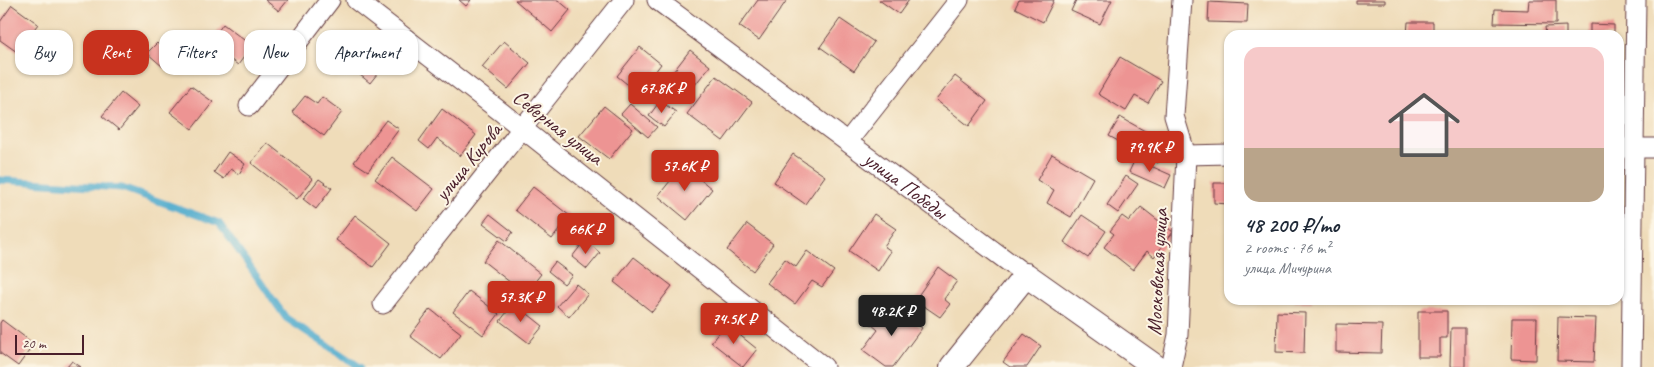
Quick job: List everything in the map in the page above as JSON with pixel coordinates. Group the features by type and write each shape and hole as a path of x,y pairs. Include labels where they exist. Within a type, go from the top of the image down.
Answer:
{"street":[{"path":"249,106 330,0"},
{"name":"Северная улица","path":"356,0 523,129 824,367"},
{"name":"улица Кирова","path":"383,304 624,0"},
{"name":"улица Победы","path":"657,0 1026,275 1156,367"},
{"path":"848,141 959,0"},
{"name":"Московская улица","path":"1171,367 1178,335 1186,155 1174,116 1182,0"},
{"path":"1632,367 1626,148 1636,0"},
{"path":"1626,148 1654,148"},
{"path":"1186,155 1224,154"},
{"path":"952,367 1026,275"}],"building":[{"path":"265,0 288,0 279,11"},
{"path":"459,0 471,0 466,6"},
{"path":"515,0 558,0 570,10 552,32"},
{"path":"758,0 787,0 759,40 739,26"},
{"path":"879,0 909,0 899,14"},
{"path":"1019,0 1054,0 1043,22 1015,8"},
{"path":"1076,0 1112,0 1100,24 1071,11"},
{"path":"1356,0 1385,0 1385,3 1356,3"},
{"path":"1529,0 1556,0 1556,24 1494,23 1495,9 1528,10"},
{"path":"1209,2 1248,4 1247,23 1208,22"},
{"path":"12,5 38,24 34,30 15,30 15,51 0,40 0,22"},
{"path":"840,19 874,42 854,71 820,47"},
{"path":"1408,22 1433,22 1433,30 1407,30"},
{"path":"223,24 231,30 219,30"},
{"path":"1590,24 1614,25 1614,30 1590,30"},
{"path":"1566,26 1566,30 1545,30 1545,27"},
{"path":"234,32 244,40 244,57 238,65 234,62"},
{"path":"504,41 530,63 508,89 482,67"},
{"path":"157,43 159,45 159,64 149,55 149,51"},
{"path":"640,47 661,64 655,72 664,79 647,100 617,76"},
{"path":"690,50 710,66 690,91 670,76"},
{"path":"1120,57 1161,81 1148,103 1135,96 1126,111 1098,94"},
{"path":"360,75 376,75 370,83"},
{"path":"716,76 752,102 723,141 687,114"},
{"path":"955,76 987,101 969,126 936,100"},
{"path":"191,86 213,102 192,129 170,112"},
{"path":"121,93 138,107 119,130 102,116"},
{"path":"305,96 317,104 322,97 342,112 324,136 292,112"},
{"path":"660,101 676,112 664,127 649,116"},
{"path":"630,104 657,127 648,137 621,114"},
{"path":"604,106 633,129 609,159 579,136"},
{"path":"442,109 476,135 460,156 437,138 429,149 419,141"},
{"path":"1120,117 1168,144 1158,163 1109,136"},
{"path":"386,120 399,129 368,171 354,162"},
{"path":"267,143 313,179 297,199 251,163"},
{"path":"228,152 245,164 239,174 231,169 224,179 214,172"},
{"path":"793,154 825,176 805,204 774,182"},
{"path":"1052,154 1093,178 1071,217 1047,203 1054,190 1037,180"},
{"path":"392,157 434,189 417,211 375,179"},
{"path":"1135,159 1171,175 1165,188 1129,172"},
{"path":"683,165 712,189 687,220 658,196"},
{"path":"1126,176 1138,184 1118,213 1107,205"},
{"path":"319,179 332,188 316,209 303,199"},
{"path":"1214,183 1224,183 1224,204 1214,203"},
{"path":"533,187 570,216 552,239 515,210"},
{"path":"1141,207 1173,232 1154,257 1147,251 1133,270 1104,247 1114,234 1110,231 1122,216 1129,221"},
{"path":"490,214 513,232 507,241 483,223"},
{"path":"874,214 896,229 884,246 891,251 878,271 849,251"},
{"path":"355,215 391,243 373,267 336,240"},
{"path":"1082,215 1106,231 1088,258 1064,242"},
{"path":"747,224 773,244 753,271 727,250"},
{"path":"499,240 541,274 525,294 483,261"},
{"path":"585,240 600,253 587,269 572,257"},
{"path":"807,251 834,271 822,287 812,281 795,304 767,283 785,259 796,267"},
{"path":"634,257 672,286 652,312 614,282"},
{"path":"555,262 572,275 564,284 548,271"},
{"path":"938,267 957,281 944,299 950,304 940,317 915,300"},
{"path":"576,284 588,294 569,317 557,306"},
{"path":"469,291 499,314 483,335 453,312"},
{"path":"514,303 543,326 529,343 500,321"},
{"path":"893,307 922,328 893,367 886,367 863,350 878,330 871,324 880,312 887,316"},
{"path":"430,309 461,333 441,359 410,336"},
{"path":"1418,311 1447,311 1447,338 1440,338 1440,357 1418,357"},
{"path":"1277,312 1305,313 1304,353 1276,352"},
{"path":"1558,317 1596,318 1594,362 1557,361"},
{"path":"1512,318 1537,318 1536,360 1511,359"},
{"path":"2,320 34,344 18,366 0,353 0,323"},
{"path":"726,324 757,349 743,367 711,342"},
{"path":"1336,324 1382,325 1381,353 1336,352"},
{"path":"1451,328 1465,328 1465,367 1450,367"},
{"path":"1024,334 1041,346 1027,367 1010,367 1003,362"},
{"path":"72,361 81,367 67,367"}],"waterway":[{"path":"0,180 122,188 219,223 286,318 360,367"}]}
